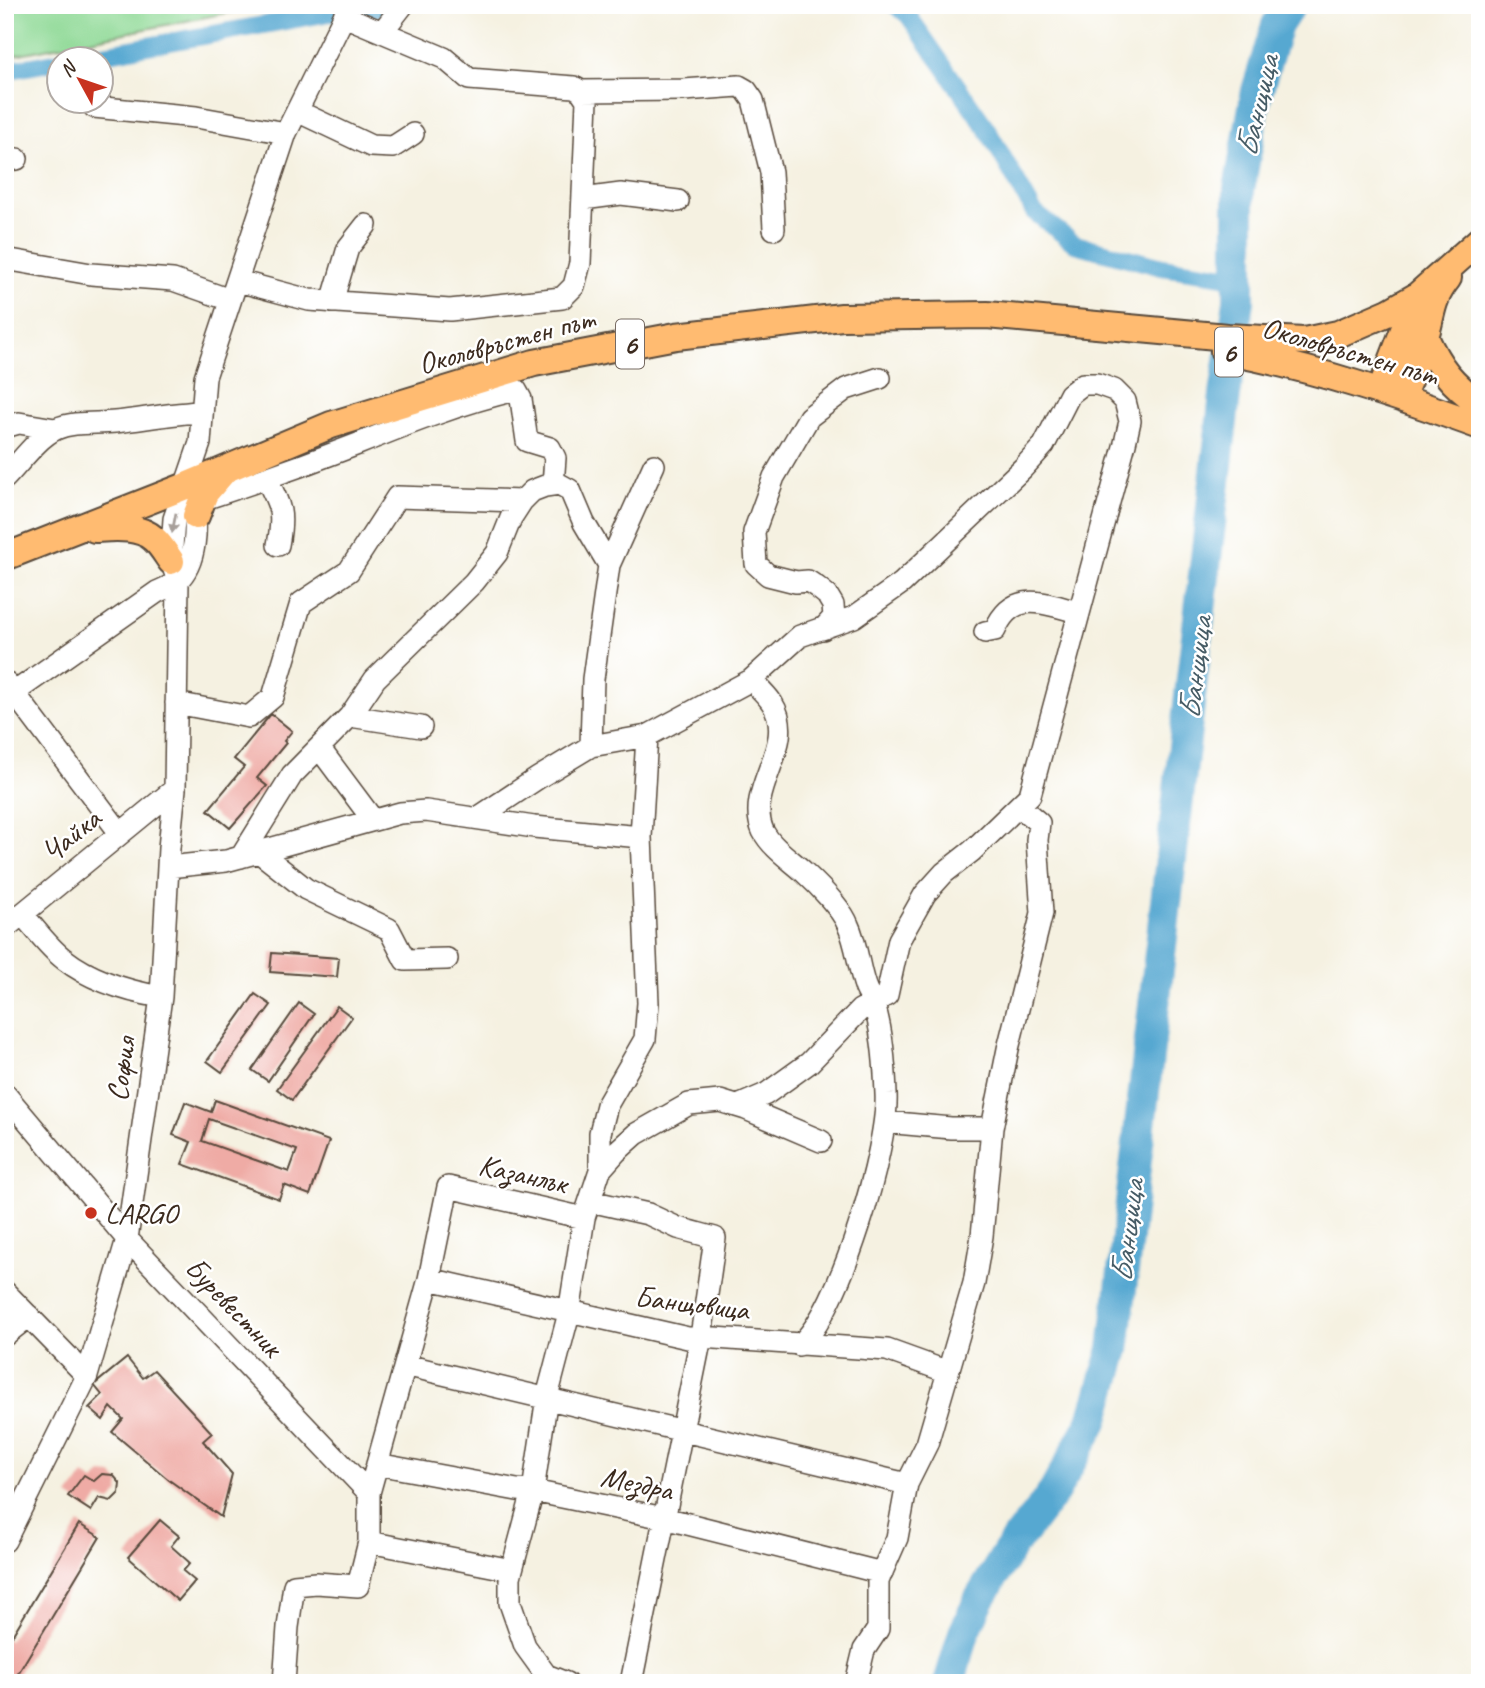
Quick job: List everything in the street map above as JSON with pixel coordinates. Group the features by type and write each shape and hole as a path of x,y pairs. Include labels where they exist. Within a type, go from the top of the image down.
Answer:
{"main road":[{"name":"6","path":"1159,334 1304,341 1338,334 1417,296 1480,240"},
{"path":"1391,394 1425,337 1430,310 1440,289 1455,269 1480,254"},
{"path":"1391,394 1417,296"},
{"name":"Околовръстен път","path":"194,501 227,467 331,425 534,363 676,336 842,317 987,315 1159,334 1299,367 1391,394 1480,426"},
{"path":"1425,337 1438,365 1453,382 1480,404"},
{"path":"5,557 75,530 194,501"},
{"path":"75,530 127,528 143,533 154,539 175,571"}],"street":[{"path":"120,833 10,687 157,592 175,571 191,558 205,377 286,133 345,11 392,18 469,79 573,88 581,91 659,91 739,86 746,90 753,100 771,172 774,229"},
{"path":"5,259 91,274 173,280 332,302 450,310 562,298 574,286 580,263 587,100 581,91"},
{"path":"116,109 196,117 286,133"},
{"path":"297,111 371,146 393,147 413,134"},
{"path":"583,199 621,194 678,201"},
{"path":"332,302 348,248 366,225"},
{"path":"823,629 834,617 833,605 827,595 808,581 796,582 768,575 756,564 754,532 774,477 809,417 846,389 880,378"},
{"path":"479,817 591,746 647,736 751,680 800,636 854,617 902,583 1023,468 1044,444 1070,394 1083,384 1097,384 1114,390 1125,401 1130,421 1030,795 972,851 944,873 925,894 899,940 887,995 860,1010 809,1063 766,1094 737,1106"},
{"path":"194,501 266,478 412,422 482,398 516,390 527,441 550,448 555,458 553,485"},
{"path":"5,478 55,429 169,413 202,412"},
{"path":"5,427 19,423 55,429"},
{"path":"591,746 593,679 609,565 654,465"},
{"path":"266,478 281,506 282,523 278,545"},
{"path":"250,855 292,775 350,716 375,679 482,572 497,553 511,518 532,491 559,484 570,490 584,523 609,565"},
{"path":"176,703 249,717 272,697 301,603 349,571 397,497 522,501"},
{"name":"София","path":"8,1527 87,1376 127,1239 161,997 175,789 174,519 194,501"},
{"path":"985,632 995,630 1000,617 1014,603 1035,602 1079,612"},
{"path":"751,680 772,703 781,733 760,808 763,830 848,924 866,988 874,1002 880,1030 886,1095 885,1122 858,1230 839,1283 809,1337 799,1345"},
{"path":"350,716 421,727"},
{"path":"566,1683 546,1675 525,1646 510,1603 512,1570 533,1491 547,1397 569,1313 587,1210 600,1170 600,1133 607,1105 645,1039 648,1003 642,837 647,736"},
{"path":"320,749 373,820"},
{"name":"Чайка","path":"12,918 175,789"},
{"path":"856,1683 864,1650 878,1629 878,1581 897,1538 907,1483 927,1444 974,1283 982,1236 992,1129 1008,1049 1042,913 1037,841 1039,823 1019,806"},
{"path":"169,867 226,861 400,813 426,811 534,827 642,837"},
{"path":"250,855 306,889 390,929 405,960 447,959"},
{"path":"12,918 72,963 123,990 161,997"},
{"name":"Буревестник","path":"5,1094 127,1239 369,1493"},
{"path":"600,1170 615,1152 636,1135 689,1104 720,1101 821,1141"},
{"path":"885,1122 992,1129"},
{"name":"Казанлък","path":"429,1279 448,1187 587,1210 648,1214 678,1228 715,1238 701,1337"},
{"path":"284,1683 293,1585 316,1583 358,1587 369,1542 369,1493 429,1279"},
{"name":"Банщовица","path":"429,1279 688,1338 887,1350 948,1371"},
{"path":"5,1292 87,1376"},
{"path":"5,1335 29,1316"},
{"path":"631,1683 701,1337"},
{"path":"405,1365 907,1483"},
{"name":"Мездра","path":"377,1464 533,1491 664,1518 882,1573"},
{"path":"369,1542 512,1570"}],"green space":[{"path":"5,5 252,5 252,8 60,46 46,46 46,49 5,57"}],"building":[{"path":"271,714 292,731 284,741 286,743 257,778 267,786 230,828 208,810 244,767 234,759"},
{"path":"272,953 339,958 337,977 270,972"},
{"path":"255,994 271,1005 222,1072 207,1061"},
{"path":"299,1003 314,1014 268,1081 252,1070"},
{"path":"337,1006 352,1017 292,1100 277,1089"},
{"path":"215,1100 329,1141 310,1195 284,1185 279,1199 182,1164 191,1142 173,1135 185,1102 211,1112","holes":["209,1119 297,1150 289,1172 202,1141"]},
{"path":"127,1358 143,1378 154,1370 212,1433 203,1441 232,1474 221,1517 169,1480 112,1432 123,1419 111,1407 103,1420 89,1408 102,1395 94,1385"},
{"path":"102,1474 113,1475 120,1483 119,1493 111,1501 99,1498 91,1511 68,1496 84,1475 94,1481"},
{"path":"160,1520 179,1536 171,1546 190,1563 183,1571 195,1581 178,1601 128,1557"},
{"path":"79,1524 100,1537 16,1677 5,1671 5,1639 9,1641"}],"waterway":[{"path":"355,11 399,5"},
{"path":"895,5 908,15 987,129 1034,212 1075,244 1162,267 1239,278"},
{"name":"Банщица","path":"949,1683 964,1633 979,1600 1011,1547 1054,1492 1093,1421 1114,1349 1225,395 1239,301 1239,189 1257,91 1277,25 1290,5"},
{"path":"116,52 335,12"},
{"path":"5,71 46,64"}],"place":[{"name":"LARGO","path":"91,1213"}]}
